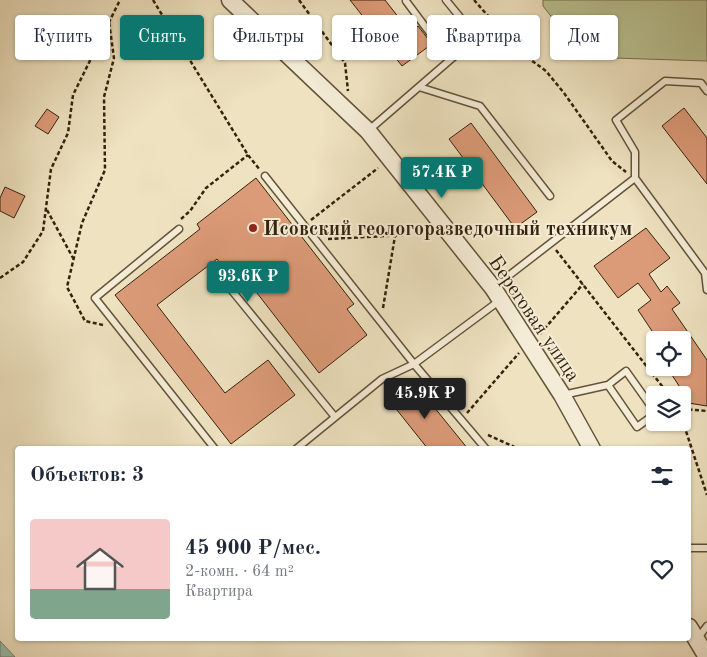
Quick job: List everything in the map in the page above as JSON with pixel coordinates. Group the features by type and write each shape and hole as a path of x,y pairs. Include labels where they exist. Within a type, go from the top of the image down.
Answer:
{"street":[{"name":"Береговая улица","path":"230,0 368,131 496,294 562,395 590,446"}],"lane":[{"path":"446,0 458,15"},
{"path":"406,1 427,29"},
{"path":"368,131 450,60"},
{"path":"707,91 700,83 665,82 616,120 635,152 635,178 705,273 707,290"},
{"path":"419,87 480,106 550,196"},
{"path":"265,176 414,364 484,446"},
{"path":"300,446 382,379 414,364 496,294 551,243 635,178"},
{"path":"179,229 95,298 213,446"},
{"path":"220,276 335,417"},
{"path":"562,395 608,386 626,371 646,400"},
{"path":"608,386 637,427 646,420"},
{"path":"691,548 707,548"},
{"path":"699,647 707,626"}],"path":[{"path":"110,20 120,0"},
{"path":"153,0 248,155 265,176"},
{"path":"298,0 345,63 348,90 341,106"},
{"path":"474,0 520,52 546,71 564,93 612,161 635,178"},
{"path":"110,29 114,58 104,97 105,170 82,224 67,287 85,321 119,328"},
{"path":"0,278 23,262 43,231 51,169 68,133 73,95 90,60"},
{"path":"179,229 180,220 190,212 206,188 248,155"},
{"path":"46,209 73,259"},
{"path":"316,240 405,235"},
{"path":"380,321 396,236"},
{"path":"551,243 660,386"},
{"path":"691,410 707,411"},
{"path":"466,425 512,446"},
{"path":"686,431 691,446"},
{"path":"691,446 707,495"}],"shaded area":[{"path":"543,0 707,0 707,61 618,58 618,15 550,15 543,6"},
{"path":"0,641 15,657 0,657"}],"building":[{"path":"350,0 385,0 397,15 362,15"},
{"path":"418,26 427,38 427,48 417,55"},
{"path":"397,60 410,60 402,66"},
{"path":"684,108 707,138 707,184 662,126"},
{"path":"47,109 59,117 48,134 35,126"},
{"path":"471,123 537,212 515,228 449,139"},
{"path":"256,178 354,304 347,309 367,335 319,373 250,284 242,291 217,259 157,305 225,393 268,360 295,395 231,444 115,295 200,229 197,224"},
{"path":"5,187 25,196 14,218 0,211 0,198"},
{"path":"646,228 670,258 649,274 661,292 667,286 680,303 672,309 687,331 652,331 638,310 651,300 638,283 618,298 594,266"},
{"path":"691,337 707,360 707,406 691,403 691,386 679,386 673,376 691,376"},
{"path":"413,381 466,446 426,446 389,400"}],"place":[{"name":"Исовский геологоразведочный техникум","path":"253,228"}]}
